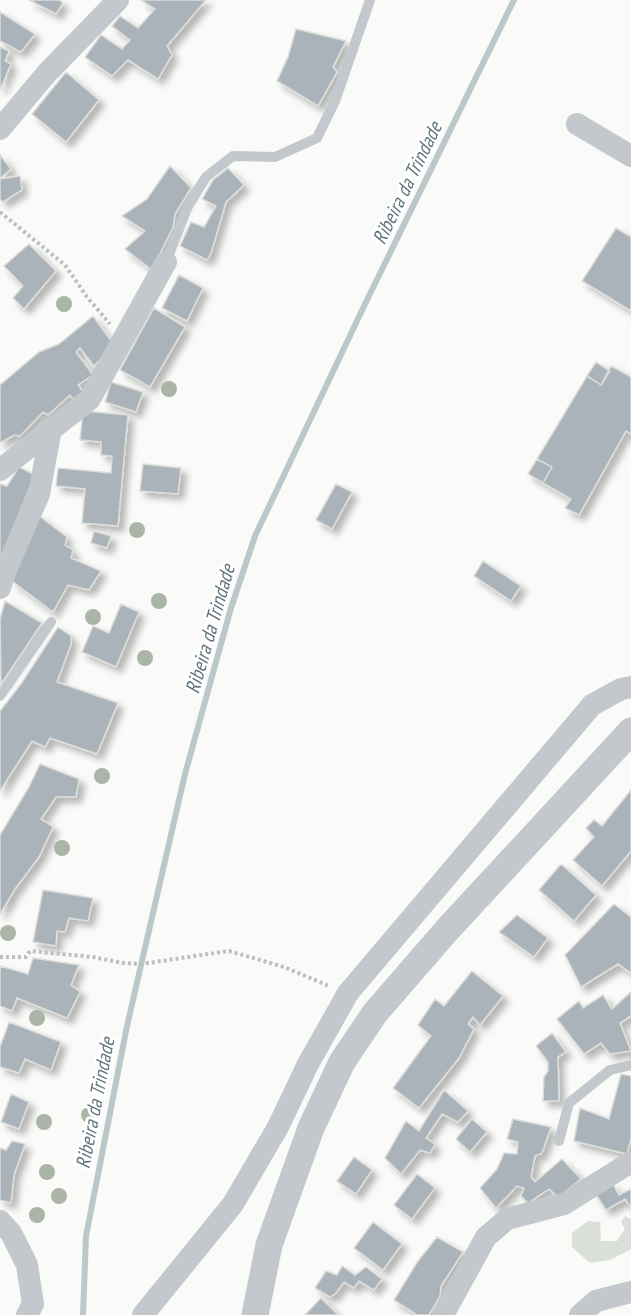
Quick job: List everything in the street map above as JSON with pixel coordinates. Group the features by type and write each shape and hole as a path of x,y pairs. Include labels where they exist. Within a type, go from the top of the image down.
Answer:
{"street":[{"path":"0,129 47,73 118,0"},
{"path":"577,124 631,156"},
{"path":"0,470 90,399 166,262"},
{"path":"0,588 4,572 39,494 51,429"},
{"path":"143,1315 233,1204 278,1127 308,1064 348,993 592,705 628,691"},
{"path":"255,1315 269,1245 311,1128 342,1062 382,1005 447,930 631,731"},
{"path":"443,1315 486,1237 507,1219 564,1204 631,1162"},
{"path":"0,1221 10,1233 27,1265 33,1304 27,1315"},
{"path":"580,1315 596,1301 631,1292"}],"lane":[{"path":"166,262 188,206 206,177 233,156 275,157 317,138 335,101 370,0"},
{"path":"0,696 51,622"},
{"path":"559,1141 569,1102 610,1070 631,1065"}],"path":[{"path":"0,212 65,265 87,297 123,340"},
{"path":"0,957 26,957 30,951 141,964 229,951 284,967 348,993"}],"shaded area":[{"path":"625,1216 631,1219 631,1249 610,1260 590,1263 572,1247 572,1233 588,1221 600,1222 601,1241 617,1241 625,1229 621,1222"}],"building":[{"path":"29,0 59,0 63,3 56,14"},
{"path":"141,0 206,0 167,46 172,55 158,79 128,60 112,76 85,57 101,35 122,49 130,40 112,26 120,16 138,28 155,9"},
{"path":"0,12 35,34 21,52 0,41"},
{"path":"296,29 346,41 333,67 337,72 318,106 277,81 288,57"},
{"path":"0,47 9,51 5,61 11,64 0,90"},
{"path":"66,72 99,100 66,142 32,114"},
{"path":"0,155 11,169 0,178"},
{"path":"170,166 191,188 175,214 173,227 152,270 125,249 145,231 122,216 147,199"},
{"path":"228,168 244,185 226,202 207,260 180,246 191,222 204,227 216,206 202,199 213,180"},
{"path":"20,176 22,190 3,202 0,199 0,179"},
{"path":"616,228 631,237 631,311 582,281"},
{"path":"29,244 56,271 24,309 13,298 23,286 4,266"},
{"path":"179,275 203,288 187,321 162,308"},
{"path":"154,308 185,327 150,387 120,370"},
{"path":"93,316 114,345 94,366 80,348 76,352 93,375 78,385 84,393 74,400 70,395 48,415 43,412 20,436 14,435 0,443 0,385 39,352 59,344"},
{"path":"596,362 610,371 601,385 587,376"},
{"path":"611,366 631,377 631,434 626,431 579,515 565,508 571,499 543,483 552,467 537,459 587,376 601,385"},
{"path":"111,382 143,392 136,412 105,402"},
{"path":"83,411 128,415 118,526 82,523 85,489 56,486 58,468 111,473 112,456 101,455 101,442 80,440"},
{"path":"537,459 552,467 543,483 528,474"},
{"path":"143,464 181,468 178,494 140,491"},
{"path":"19,467 35,475 0,560 0,484 7,486"},
{"path":"336,484 352,492 332,529 316,520"},
{"path":"38,515 67,537 65,545 73,550 71,558 101,571 89,590 68,585 53,612 12,581"},
{"path":"94,531 111,536 107,548 91,543"},
{"path":"483,561 521,586 511,601 474,576"},
{"path":"5,601 42,623 1,684 0,619"},
{"path":"121,604 139,612 116,667 82,652 93,626 109,633"},
{"path":"58,627 71,636 71,644 57,682 118,703 97,754 50,738 45,747 32,741 0,791 0,711 21,684"},
{"path":"40,764 79,779 76,797 56,797 41,819 53,827 39,857 0,914 0,835"},
{"path":"631,790 631,851 602,886 573,860 594,837 586,828 594,820 602,826"},
{"path":"561,864 596,895 574,921 539,890"},
{"path":"43,890 93,898 88,921 69,918 65,932 57,931 56,946 33,942"},
{"path":"614,904 631,917 631,973 618,964 581,987 565,955"},
{"path":"517,915 548,938 534,957 499,932"},
{"path":"33,958 79,965 71,985 80,992 67,1018 17,998 12,1011 0,1006 0,966 28,974"},
{"path":"472,971 503,996 480,1025 473,1017 468,1024 474,1029 459,1058 419,1108 393,1088 431,1036 418,1025 435,999 444,1006"},
{"path":"631,992 631,1016 620,1023 631,1051 610,1054 601,1043 584,1054 557,1019 579,1001 583,1008 603,995 612,1009"},
{"path":"9,1022 61,1042 51,1070 25,1059 19,1073 0,1067 0,1047"},
{"path":"552,1033 566,1052 558,1057 559,1101 543,1101 544,1077 548,1071 548,1062 536,1046"},
{"path":"621,1074 631,1076 631,1138 627,1154 574,1141 580,1108 609,1119"},
{"path":"444,1090 468,1111 458,1122 442,1114 426,1138 435,1144 430,1153 420,1150 401,1174 385,1158 406,1121 419,1131"},
{"path":"11,1094 29,1102 19,1129 1,1122"},
{"path":"472,1119 487,1132 470,1152 456,1139"},
{"path":"513,1119 551,1127 542,1153 535,1156 531,1177 535,1182 562,1159 581,1179 558,1197 549,1189 528,1203 521,1196 524,1188 517,1186 496,1208 480,1188 497,1169 504,1153 517,1154 518,1142 507,1139"},
{"path":"12,1141 25,1144 14,1175 11,1203 0,1200 0,1148 6,1150"},
{"path":"354,1157 372,1170 356,1194 337,1181"},
{"path":"417,1174 435,1188 412,1219 394,1205"},
{"path":"613,1184 619,1195 631,1189 631,1207 625,1199 606,1210 595,1193"},
{"path":"373,1222 402,1244 383,1270 354,1248"},
{"path":"437,1237 463,1252 441,1286 440,1296 429,1315 417,1315 394,1300 418,1261"},
{"path":"342,1266 355,1275 366,1267 382,1279 374,1290 359,1281 354,1288 344,1282 330,1297 315,1288 326,1271 337,1275"},
{"path":"321,1298 338,1315 305,1315"}],"waterway":[{"name":"Ribeira da Trindade","path":"83,1315 86,1236 127,1026 185,774 231,608 255,536 365,304 514,0"}]}
